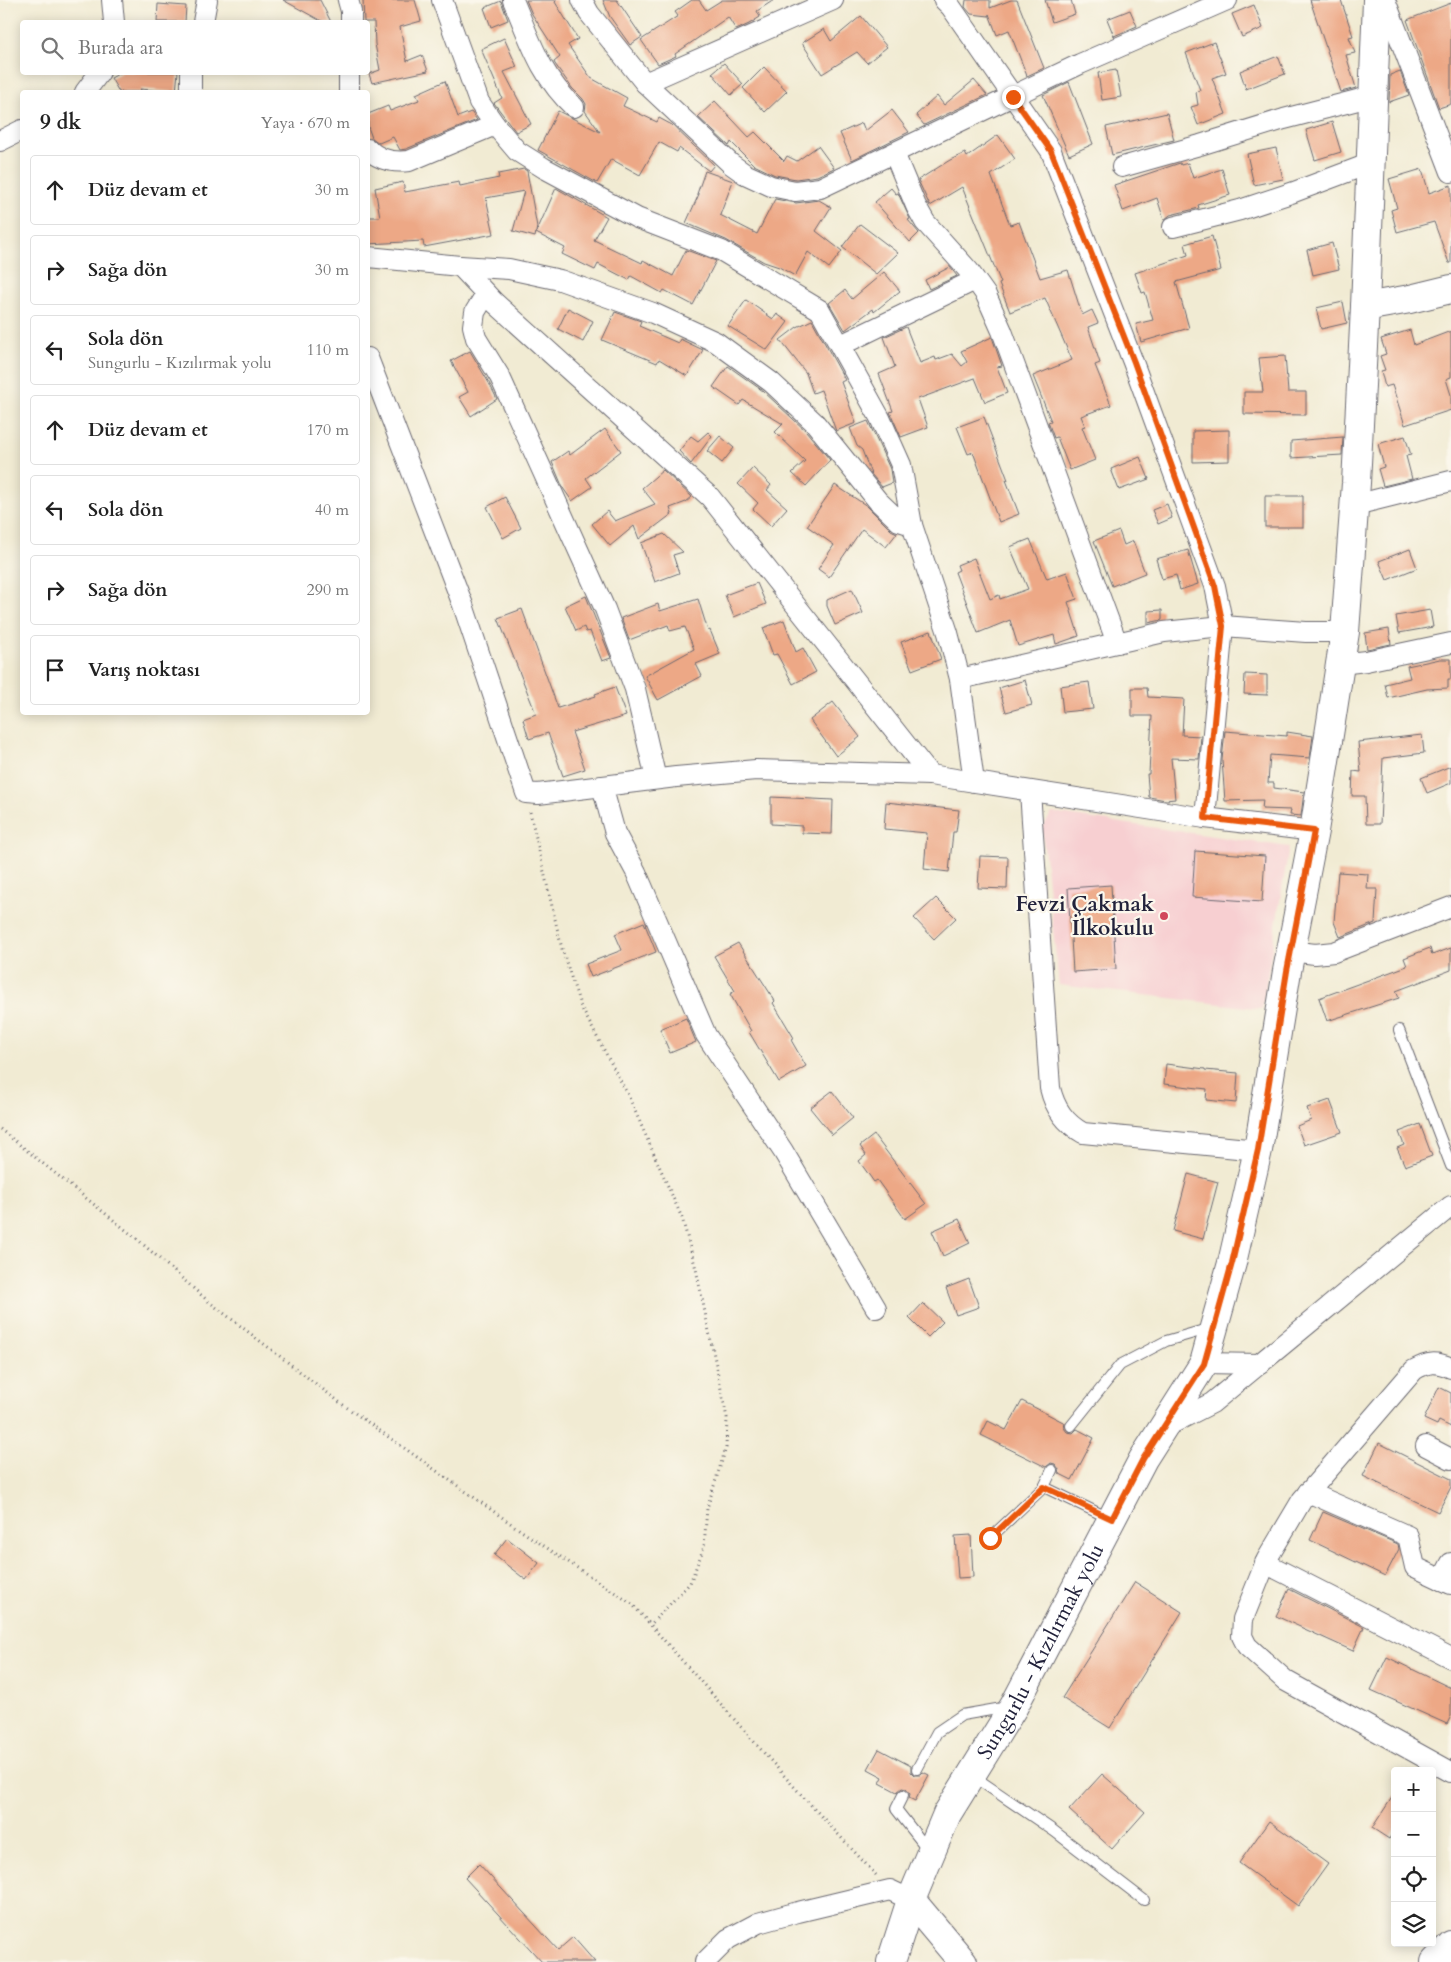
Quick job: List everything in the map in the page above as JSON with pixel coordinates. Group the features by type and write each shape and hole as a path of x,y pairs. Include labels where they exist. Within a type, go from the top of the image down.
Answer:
{"main road":[{"name":"Sungurlu - Kızılırmak yolu","path":"891,1962 900,1895 931,1853 947,1814 1014,1706 1143,1459 1204,1364 1232,1263 1258,1150 1291,951 1314,831 1344,632 1355,505 1366,307 1377,0"},
{"path":"1366,307 1410,300 1451,289"},
{"path":"900,1895 963,1962"},
{"path":"1435,1962 1451,1945"}],"street":[{"path":"112,0 114,20"},
{"path":"203,20 207,0"},
{"path":"348,0 351,20"},
{"path":"442,0 479,102 495,126 517,151 544,168 638,218 722,251 820,310 880,418 900,465 912,525 948,633 960,679 974,782"},
{"path":"514,0 545,74 563,97 574,107"},
{"path":"582,0 589,13 645,83 731,164 745,174 771,186 795,191 820,188 1203,5 1227,0"},
{"path":"645,83 833,0"},
{"path":"944,0 1051,151 1134,362 1215,586 1223,626 1205,818"},
{"path":"1385,0 1451,172"},
{"path":"86,90 98,75"},
{"path":"191,90 192,75"},
{"path":"349,75 349,90"},
{"path":"1122,166 1200,145 1284,118 1373,96"},
{"path":"370,150 385,160 409,161 495,126"},
{"path":"0,141 20,131"},
{"path":"894,153 916,206 925,222 986,295 1002,331 1117,642"},
{"path":"1173,227 1258,204 1371,163"},
{"path":"370,257 509,269 560,280 653,313 716,342 771,382 815,423 878,501 899,521 912,525"},
{"path":"460,266 486,294 710,496 930,776"},
{"path":"840,345 975,280"},
{"path":"486,294 476,312 473,326 476,338 500,377 605,609 635,689 656,779"},
{"path":"370,363 463,605 526,792 538,794 656,779 756,770 930,776 1205,818 1314,831"},
{"path":"1355,505 1451,481"},
{"path":"960,679 1164,632 1223,626 1306,632 1344,632"},
{"path":"1340,664 1366,661 1451,643"},
{"path":"602,786 614,833 636,872 706,1035 783,1151 876,1308"},
{"path":"1030,791 1050,1088 1052,1098 1061,1115 1067,1122 1083,1133 1258,1150"},
{"path":"1291,951 1315,954 1334,952 1451,908"},
{"path":"1162,1428 1212,1403 1451,1206"},
{"path":"1451,1368 1441,1363 1428,1362 1414,1370 1308,1492 1265,1563 1243,1619 1242,1636 1247,1646 1286,1681 1451,1772"},
{"path":"1204,1364 1260,1364"},
{"path":"1426,1446 1451,1459"},
{"path":"1308,1492 1408,1536 1415,1567 1448,1576"},
{"path":"1265,1563 1451,1658"},
{"path":"705,1962 728,1939 758,1923 798,1912 900,1895"}],"lane":[{"path":"1399,1030 1451,1166"},
{"path":"1071,1426 1120,1365 1166,1341 1214,1327"},
{"path":"990,1538 1044,1487 1052,1470"},
{"path":"1044,1487 1112,1519"},
{"path":"917,1769 936,1732 962,1715 1014,1706"},
{"path":"971,1775 1054,1831 1144,1900"},
{"path":"903,1795 896,1809 931,1853"}],"path":[{"path":"526,792 562,949 580,1005 628,1095 682,1218 696,1269 727,1418 726,1448 707,1508 704,1547 690,1583 650,1625"},
{"path":"0,1130 137,1239 208,1301 326,1392 520,1530 632,1604 796,1789 900,1895"}],"shaded area":[{"name":"Fevzi Çakmak İlkokulu","path":"1052,813 1289,847 1262,1009 1059,985 1042,828"}],"building":[{"path":"283,0 320,0 330,20 319,20"},
{"path":"363,0 415,0 421,21 400,27 407,61 422,55 428,71 372,83 370,74 380,70 375,44 374,22 364,20"},
{"path":"526,0 557,0 555,2 578,39 568,45 591,78 627,98 623,106 657,122 659,118 672,125 714,165 709,171 679,148 677,152 659,142 640,175 611,159 597,183 538,150 558,111 600,132 585,111 586,104 583,99 572,88 555,64 554,62 560,57 532,14"},
{"path":"603,0 617,0 642,37 630,45 610,17"},
{"path":"692,0 699,0 706,10 722,0 774,0 757,11 760,17 749,24 736,30 728,17 675,54 676,56 658,64 641,40 678,16 675,12"},
{"path":"966,0 990,0 990,8 1011,0 1017,0 1044,68 1027,76 1009,30 997,35 989,14 989,16 971,14 965,7"},
{"path":"1045,0 1071,0 1075,14 1052,22"},
{"path":"1310,0 1341,0 1353,36 1349,37 1355,53 1346,55 1356,88 1341,92"},
{"path":"501,1 508,20 491,27 484,8"},
{"path":"1451,3 1451,104 1439,108 1407,20"},
{"path":"158,4 186,6 185,20 157,20"},
{"path":"1254,5 1263,28 1242,37 1232,14"},
{"path":"1130,10 1137,26 1114,36 1107,19"},
{"path":"861,16 887,47 867,63 857,52 822,74 802,43 824,29 831,41"},
{"path":"504,38 517,67 504,72 531,124 516,132 494,103 502,98 481,49"},
{"path":"1214,42 1226,73 1212,78 1226,114 1198,125 1191,107 1198,105 1196,92 1200,90 1186,53"},
{"path":"1278,56 1285,74 1246,89 1240,71"},
{"path":"724,63 743,84 731,95 712,73"},
{"path":"764,67 787,91 765,112 743,88"},
{"path":"1116,70 1121,97 1102,100 1098,73"},
{"path":"1400,71 1409,95 1389,102 1390,75"},
{"path":"116,75 178,75 176,90 118,90 111,78"},
{"path":"974,80 987,95 924,125 916,115 937,96 944,105"},
{"path":"445,81 458,117 471,112 477,120 406,149 400,150 393,137 379,143 372,138 370,132 370,113 388,106 390,111 419,100 416,94"},
{"path":"1069,82 1093,144 1069,155 1043,95"},
{"path":"715,101 749,137 755,132 784,161 787,156 797,161 818,146 834,168 817,176 796,179 775,175 754,165 731,142 729,146 698,117"},
{"path":"892,110 909,132 852,160 840,133 862,123 865,131"},
{"path":"1167,113 1174,140 1112,155 1106,127"},
{"path":"1332,122 1341,152 1315,160 1306,130"},
{"path":"998,135 1015,159 991,175 1010,225 1019,222 1040,278 1068,270 1082,315 1092,310 1098,323 1088,327 1100,363 1095,365 1111,405 1081,416 1085,426 1082,427 1095,460 1070,470 1057,437 1054,438 1048,422 1051,421 1033,376 1072,360 1045,298 1010,312 999,284 1001,283 962,187 930,206 918,180 950,160 965,153 967,157"},
{"path":"1276,148 1283,179 1254,185 1247,154"},
{"path":"1180,163 1181,165 1188,163 1193,178 1222,169 1230,195 1198,205 1199,208 1170,215 1164,220 1157,198 1123,211 1114,185"},
{"path":"524,169 527,171 537,227 535,237 513,231 524,191 486,198 494,234 424,247 423,241 370,244 370,217 380,217 375,188 403,182 405,192 459,182 460,186 499,178 498,174"},
{"path":"1422,169 1429,193 1451,185 1451,263 1449,263 1434,222 1397,232 1391,210 1397,208 1389,179"},
{"path":"705,171 733,181 720,215 757,234 775,199 796,203 819,200 831,207 816,231 842,251 829,268 808,252 795,276 779,267 764,262 726,240 686,223 699,194 697,194"},
{"path":"556,188 607,217 594,240 642,263 643,260 673,276 686,250 716,261 693,305 664,290 662,293 631,276 629,280 598,264 595,270 562,254 565,248 536,233"},
{"path":"891,188 896,194 898,193 910,219 908,220 919,233 910,242 875,202"},
{"path":"860,224 898,253 876,274 842,247"},
{"path":"1212,236 1221,270 1176,282 1189,328 1141,342 1136,324 1153,320 1145,292 1142,293 1135,273 1188,255 1185,244"},
{"path":"1332,243 1339,269 1313,275 1307,250"},
{"path":"950,267 957,276 929,289 925,280"},
{"path":"884,272 900,291 874,312 873,309 845,330 829,303 845,290 852,299"},
{"path":"746,300 773,319 777,314 788,322 767,350 728,326"},
{"path":"1343,302 1347,323 1321,329 1316,308"},
{"path":"568,308 593,321 583,342 558,329"},
{"path":"615,312 641,321 639,326 678,343 680,339 703,350 687,376 659,359 657,363 602,340"},
{"path":"812,320 845,380 841,382 856,423 836,431 821,390 813,393 806,373 780,340 797,327"},
{"path":"906,327 920,363 935,357 936,360 952,354 962,366 967,362 961,351 992,337 1002,366 997,367 1007,393 985,402 975,378 918,399 928,427 901,437 890,412 893,411 879,374 895,367 884,337"},
{"path":"1410,330 1414,345 1451,331 1451,377 1446,379 1451,395 1451,410 1405,425 1392,385 1385,387 1381,371 1385,370 1380,356 1386,354 1381,339"},
{"path":"470,351 497,399 471,416 459,397 468,392 451,361"},
{"path":"1285,356 1288,392 1306,392 1306,415 1244,414 1244,392 1263,392 1259,358"},
{"path":"728,366 763,391 806,431 830,460 806,486 792,473 805,461 775,432 783,424 743,400 739,405 713,387"},
{"path":"984,417 1019,514 999,522 973,452 968,454 957,427"},
{"path":"868,421 890,469 892,483 882,487 871,474 862,450 857,446 850,428"},
{"path":"605,429 621,451 586,478 592,487 572,501 563,488 552,462 568,451 570,455"},
{"path":"1229,430 1229,461 1193,462 1193,431"},
{"path":"708,432 712,436 691,464 679,451 691,436 698,441"},
{"path":"720,436 734,448 722,463 707,451"},
{"path":"1405,436 1411,455 1406,456 1412,479 1383,486 1378,469 1384,467 1378,444"},
{"path":"1343,437 1342,455 1291,458 1291,441"},
{"path":"1140,457 1149,479 1119,490 1111,469"},
{"path":"753,468 771,485 767,490 787,508 771,526 753,509 758,503 738,484"},
{"path":"663,470 692,497 686,502 670,508 672,514 639,539 634,526 610,546 592,524 607,511 615,521 655,504 642,488"},
{"path":"835,485 867,506 891,530 897,533 886,547 862,529 829,577 818,569 834,545 807,526"},
{"path":"1265,496 1303,496 1303,527 1265,527"},
{"path":"505,497 521,528 503,538 487,507"},
{"path":"1167,504 1172,518 1158,524 1152,510"},
{"path":"1119,531 1124,545 1133,541 1145,573 1112,586 1094,541"},
{"path":"664,534 683,552 673,555 679,573 655,582 641,543"},
{"path":"1030,539 1047,579 1067,572 1077,599 1068,602 1079,636 1056,644 1054,635 1018,646 1010,620 978,633 955,572 959,570 957,565 974,558 990,599 999,595 1000,599 1028,589 1010,547"},
{"path":"1410,549 1417,568 1387,580 1379,561"},
{"path":"1188,550 1198,584 1180,590 1176,575 1162,579 1156,559"},
{"path":"757,583 766,604 734,617 725,595"},
{"path":"852,589 863,613 835,625 827,606 827,600"},
{"path":"586,596 611,658 602,661 590,631 586,632 584,627 576,631 565,606"},
{"path":"698,599 708,631 710,630 720,654 696,664 702,676 658,700 645,676 694,649 685,627 670,631 668,625 629,640 621,618 658,604 660,611"},
{"path":"522,609 558,708 596,696 595,694 615,687 626,716 572,732 585,769 563,776 548,733 529,739 523,719 536,714 498,618"},
{"path":"1162,610 1162,620 1148,623 1148,611"},
{"path":"1430,610 1433,627 1399,633 1396,616"},
{"path":"784,620 796,652 803,648 816,672 793,684 777,654 773,655 763,628"},
{"path":"1389,629 1391,644 1367,649 1365,633"},
{"path":"931,631 941,659 912,670 901,642"},
{"path":"1440,659 1451,659 1451,679 1448,679 1448,688 1427,689 1388,698 1385,684 1410,678 1407,666"},
{"path":"1245,674 1267,675 1267,695 1244,694"},
{"path":"1025,680 1032,705 1006,712 999,688"},
{"path":"1089,682 1093,709 1063,712 1060,686"},
{"path":"1132,688 1147,688 1148,697 1184,699 1182,735 1201,736 1199,759 1171,758 1175,799 1166,800 1149,797 1147,774 1149,774 1152,716 1132,716"},
{"path":"833,702 860,737 836,756 810,720"},
{"path":"1225,731 1287,736 1287,732 1313,736 1310,758 1270,755 1268,783 1274,783 1274,788 1304,792 1301,816 1290,815 1291,810 1262,809 1263,800 1225,801 1222,760"},
{"path":"1422,735 1424,753 1383,758 1380,824 1366,824 1365,796 1352,796 1353,771 1361,772 1358,742"},
{"path":"1451,766 1451,783 1427,793 1421,778"},
{"path":"771,797 833,800 832,834 802,833 802,826 771,824"},
{"path":"886,802 959,810 956,832 953,832 949,872 924,869 927,833 884,829"},
{"path":"1195,851 1265,856 1262,902 1192,897"},
{"path":"980,856 1008,857 1007,889 978,888"},
{"path":"1338,872 1368,874 1367,889 1377,889 1375,923 1340,937 1334,922"},
{"path":"1111,885 1116,969 1073,972 1068,888"},
{"path":"936,898 956,918 934,939 914,918"},
{"path":"644,922 656,952 591,977 586,964 622,950 615,934"},
{"path":"738,943 775,1001 773,1003 794,1038 791,1040 806,1066 779,1082 749,1032 751,1031 730,994 735,991 714,956"},
{"path":"1430,948 1432,955 1451,948 1451,970 1396,991 1399,998 1327,1021 1319,998 1407,966 1404,958"},
{"path":"686,1018 696,1042 670,1053 660,1029"},
{"path":"1166,1064 1238,1073 1236,1103 1206,1100 1207,1089 1164,1084"},
{"path":"832,1091 853,1118 832,1135 810,1108"},
{"path":"1330,1100 1342,1132 1304,1145 1297,1126 1311,1120 1307,1108"},
{"path":"1420,1124 1432,1156 1405,1166 1397,1148 1404,1145 1399,1132"},
{"path":"874,1135 926,1204 905,1219 877,1180 874,1182 859,1161 866,1155 860,1146"},
{"path":"1188,1174 1218,1182 1203,1239 1173,1231"},
{"path":"959,1219 970,1243 943,1256 932,1231"},
{"path":"969,1279 979,1307 956,1315 946,1288"},
{"path":"923,1303 943,1322 928,1337 909,1318"},
{"path":"1439,1387 1451,1393 1451,1427 1439,1421 1437,1425 1424,1419"},
{"path":"1022,1401 1065,1423 1064,1428 1067,1432 1073,1433 1077,1429 1094,1438 1072,1480 1058,1473 1059,1469 1055,1464 1051,1463 1046,1467 981,1435 988,1421 1006,1430"},
{"path":"1379,1443 1451,1479 1451,1487 1438,1512 1363,1476"},
{"path":"1323,1512 1398,1544 1399,1549 1385,1576 1310,1540"},
{"path":"971,1535 973,1577 958,1578 955,1536"},
{"path":"507,1538 539,1563 526,1580 494,1555"},
{"path":"1135,1582 1182,1612 1110,1728 1062,1698"},
{"path":"1289,1589 1364,1627 1353,1651 1276,1616"},
{"path":"1387,1657 1451,1688 1451,1716 1447,1724 1371,1690"},
{"path":"879,1749 911,1766 911,1772 914,1775 920,1775 923,1772 929,1775 915,1801 909,1798 910,1794 906,1789 902,1788 897,1792 880,1783 883,1777 868,1769"},
{"path":"1102,1774 1145,1812 1112,1849 1069,1810"},
{"path":"1391,1799 1391,1836 1389,1839 1372,1828"},
{"path":"1269,1821 1328,1864 1298,1906 1239,1863"},
{"path":"479,1864 558,1950 573,1937 595,1962 542,1962 465,1878"}],"place":[{"name":"Fevzi Çakmak İlkokulu","path":"1164,916"}],"route":[{"path":"990,1538 1044,1487 1112,1519 1143,1459 1204,1364 1232,1263 1258,1150 1287,971 1314,831 1205,818 1223,626 1215,586 1134,362 1051,151 1013,97"}]}
